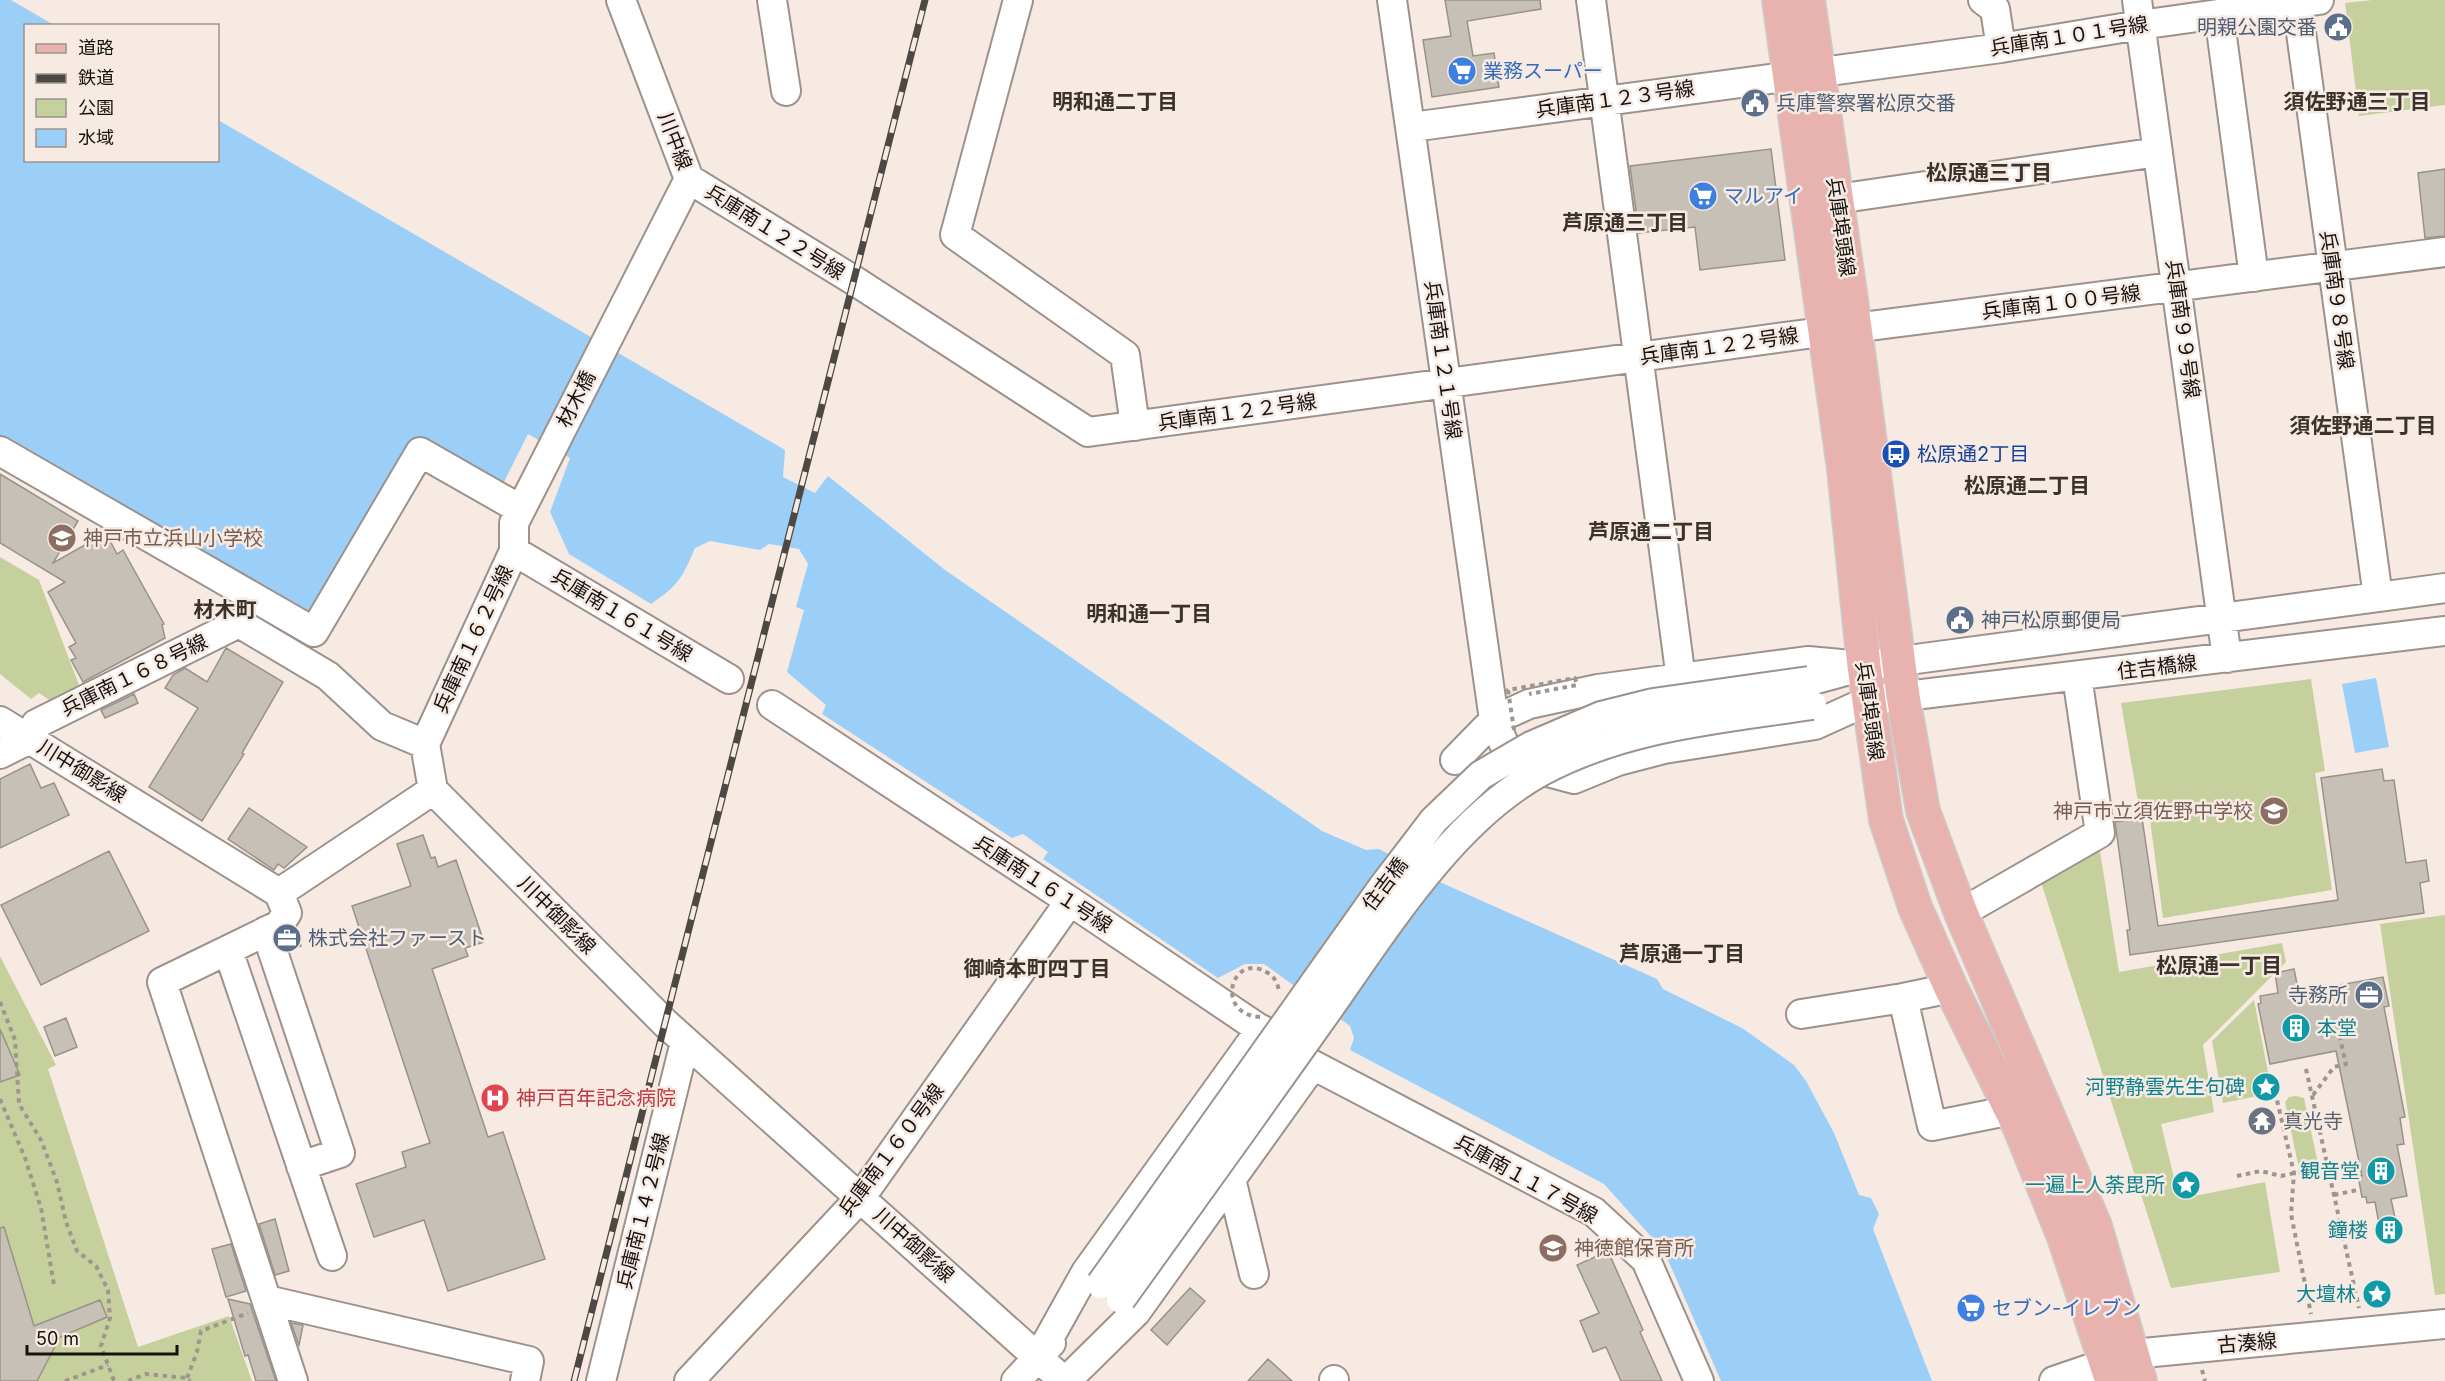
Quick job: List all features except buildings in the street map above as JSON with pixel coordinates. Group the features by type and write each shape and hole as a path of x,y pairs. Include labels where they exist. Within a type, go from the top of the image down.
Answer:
{"main road":[{"name":"兵庫埠頭線","path":"1779,0 1804,74 1837,199 1844,469 1868,701 1886,820 1915,907 1951,988 2027,1118 2095,1226 2123,1369"},
{"name":"兵庫埠頭線","path":"1808,0 1804,74 1839,330 1923,811 1961,914 1986,971 2027,1118"},
{"path":"1951,988 1986,971"}],"street":[{"name":"川中線","path":"605,341 689,179 621,0"},
{"path":"772,0 786,91"},
{"path":"1018,0 956,235 1125,355 1135,426"},
{"name":"兵庫南１２１号線","path":"1392,0 1412,127 1446,383 1504,725 1504,744 1533,768 1574,779 1618,761 1664,749 1815,725 1868,701"},
{"path":"1591,0 1681,679"},
{"path":"1983,0 1995,9 2001,48"},
{"name":"兵庫南１０１号線","path":"1804,74 2001,48 2138,12 2218,14 2308,2"},
{"name":"兵庫南９８号線","path":"2308,2 2332,267 2378,597"},
{"name":"兵庫南９９号線","path":"2138,12 2227,658"},
{"path":"2218,14 2254,277"},
{"name":"兵庫南１２３号線","path":"1412,127 1804,74"},
{"path":"1837,199 2158,153"},
{"name":"兵庫南１２２号線","path":"689,179 855,281 1088,432 1839,330"},
{"name":"兵庫南１００号線","path":"1839,330 2445,252"},
{"name":"材木橋","path":"546,458 605,341"},
{"path":"0,451 314,632 420,452 517,516"},
{"name":"兵庫南１６２号線","path":"425,744 514,551 517,516 546,458"},
{"name":"兵庫南１６１号線","path":"514,551 729,679"},
{"name":"住吉橋線","path":"1864,666 2445,588"},
{"name":"兵庫南１６８号線","path":"30,739 36,724 239,623 328,676 382,726 425,744"},
{"name":"住吉橋線","path":"1868,701 2444,634"},
{"path":"1455,760 1529,704 1541,701 1598,689 1808,661 1864,666"},
{"path":"1811,693 1864,666"},
{"path":"1961,914 2100,832 2077,676"},
{"path":"1811,693 1868,701"},
{"name":"住吉橋","path":"1111,1292 1403,906 1454,842 1496,801 1542,771 1607,742 1811,693"},
{"name":"兵庫南１６１号線","path":"771,705 1070,901 1313,1065"},
{"path":"0,721 30,739"},
{"name":"川中御影線","path":"0,754 30,739 279,893"},
{"path":"294,1381 162,982 279,925 287,913 279,893 433,790 425,744"},
{"name":"川中御影線","path":"433,790 685,1042 1065,1381"},
{"name":"兵庫南１６０号線","path":"689,1381 861,1197 1070,901"},
{"path":"266,931 340,1152 301,1166"},
{"path":"228,950 332,1256"},
{"path":"1801,1014 1904,998 1951,988"},
{"path":"1904,998 1932,1125 2027,1118"},
{"path":"1038,1358 1086,1272 1261,1029"},
{"name":"兵庫南１４２号線","path":"601,1381 685,1042"},
{"path":"1065,1381 1136,1312 1313,1065"},
{"name":"兵庫南１１７号線","path":"1313,1065 1594,1212 1646,1260 1699,1381"},
{"path":"272,1078 311,1066"},
{"path":"1231,1179 1254,1274"},
{"path":"1016,1381 1111,1292"},
{"path":"1065,1381 1111,1292"},
{"path":"268,1303 529,1361 525,1381"},
{"name":"古湊線","path":"2054,1381 2316,1337 2445,1324"}],"path":[{"path":"1504,725 1508,690 1575,678 1577,684 1529,694"},
{"path":"0,1002 15,1040 19,1104 41,1140 57,1182 66,1222 77,1251 96,1266 108,1290 110,1318 101,1346 114,1381"},
{"path":"2313,1095 2334,1067 2346,1064 2340,1038"},
{"path":"2306,1069 2364,1332"},
{"path":"2273,1083 2294,1173 2291,1214 2316,1337"},
{"path":"0,1099 25,1158 42,1208 54,1285"},
{"path":"2237,1176 2261,1171 2280,1176 2328,1166"},
{"path":"2334,1195 2357,1190"},
{"path":"128,1381 146,1374 188,1380 201,1331 268,1303"},
{"path":"65,1381 108,1365"}],"green space":[{"path":"2372,0 2445,0 2445,105 2359,116 2345,3"},
{"path":"0,557 39,580 79,685 52,702 39,693 31,699 0,674"},
{"path":"2311,679 2325,771 2315,773 2332,890 2163,918 2149,812 2140,813 2121,703"},
{"path":"2099,845 2119,972 2282,943 2286,962 2203,1045 2214,1112 2161,1124 2179,1199 2265,1182 2280,1272 2171,1288 2040,879"},
{"path":"2445,915 2445,1294 2435,1295 2380,924"},
{"path":"0,956 56,1065 48,1069 138,1347 229,1316 252,1381 0,1381"},
{"path":"2254,1000 2272,1093 2223,1103 2212,1041"},
{"path":"2289,1097 2304,1098 2317,1159 2316,1163 2302,1166 2298,1164 2285,1102"}],"water":[{"path":"0,0 11,0 52,24 24,24 24,162 219,162 219,121 785,450 783,477 815,493 828,476 945,570 1322,831 1366,850 1379,849 1442,883 1657,979 1663,989 1742,1028 1794,1065 1806,1081 1834,1133 1859,1195 1871,1198 1879,1214 1873,1229 1932,1381 1721,1381 1664,1251 1604,1184 1350,1050 1354,1038 1350,1026 1264,964 1245,964 1218,978 1043,859 1048,852 1023,834 1012,838 822,714 826,705 787,672 804,610 796,607 808,564 799,549 769,544 760,550 710,541 695,548 679,580 651,604 569,554 550,512 570,458 528,434 503,484 417,436 308,616 0,438"},
{"path":"2376,678 2389,747 2355,753 2342,684"}],"railway":[{"path":"574,1381 925,0"}],"place":[{"name":"明親公園交番","path":"2338,27"},
{"name":"業務スーパー","path":"1462,71"},
{"name":"兵庫警察署松原交番","path":"1755,103"},
{"name":"マルアイ","path":"1703,196"},
{"name":"松原通2丁目","path":"1896,454"},
{"name":"神戸市立浜山小学校","path":"62,538"},
{"name":"神戸松原郵便局","path":"1960,620"},
{"name":"神戸市立須佐野中学校","path":"2274,811"},
{"name":"株式会社ファースト","path":"287,938"},
{"name":"寺務所","path":"2369,995"},
{"name":"本堂","path":"2296,1028"},
{"name":"河野静雲先生句碑","path":"2266,1087"},
{"name":"神戸百年記念病院","path":"495,1098"},
{"name":"真光寺","path":"2262,1121"},
{"name":"観音堂","path":"2381,1171"},
{"name":"一遍上人荼毘所","path":"2186,1185"},
{"name":"鐘楼","path":"2389,1230"},
{"name":"神徳館保育所","path":"1553,1248"},
{"name":"大壇林","path":"2377,1294"},
{"name":"セブン-イレブン","path":"1971,1308"}],"district":[{"name":"明和通二丁目","path":"1115,102"},
{"name":"須佐野通三丁目","path":"2357,102"},
{"name":"松原通三丁目","path":"1989,173"},
{"name":"芦原通三丁目","path":"1625,223"},
{"name":"須佐野通二丁目","path":"2363,426"},
{"name":"松原通二丁目","path":"2027,486"},
{"name":"芦原通二丁目","path":"1651,532"},
{"name":"材木町","path":"225,610"},
{"name":"明和通一丁目","path":"1149,614"},
{"name":"芦原通一丁目","path":"1682,954"},
{"name":"松原通一丁目","path":"2219,966"},
{"name":"御崎本町四丁目","path":"1037,969"}]}
